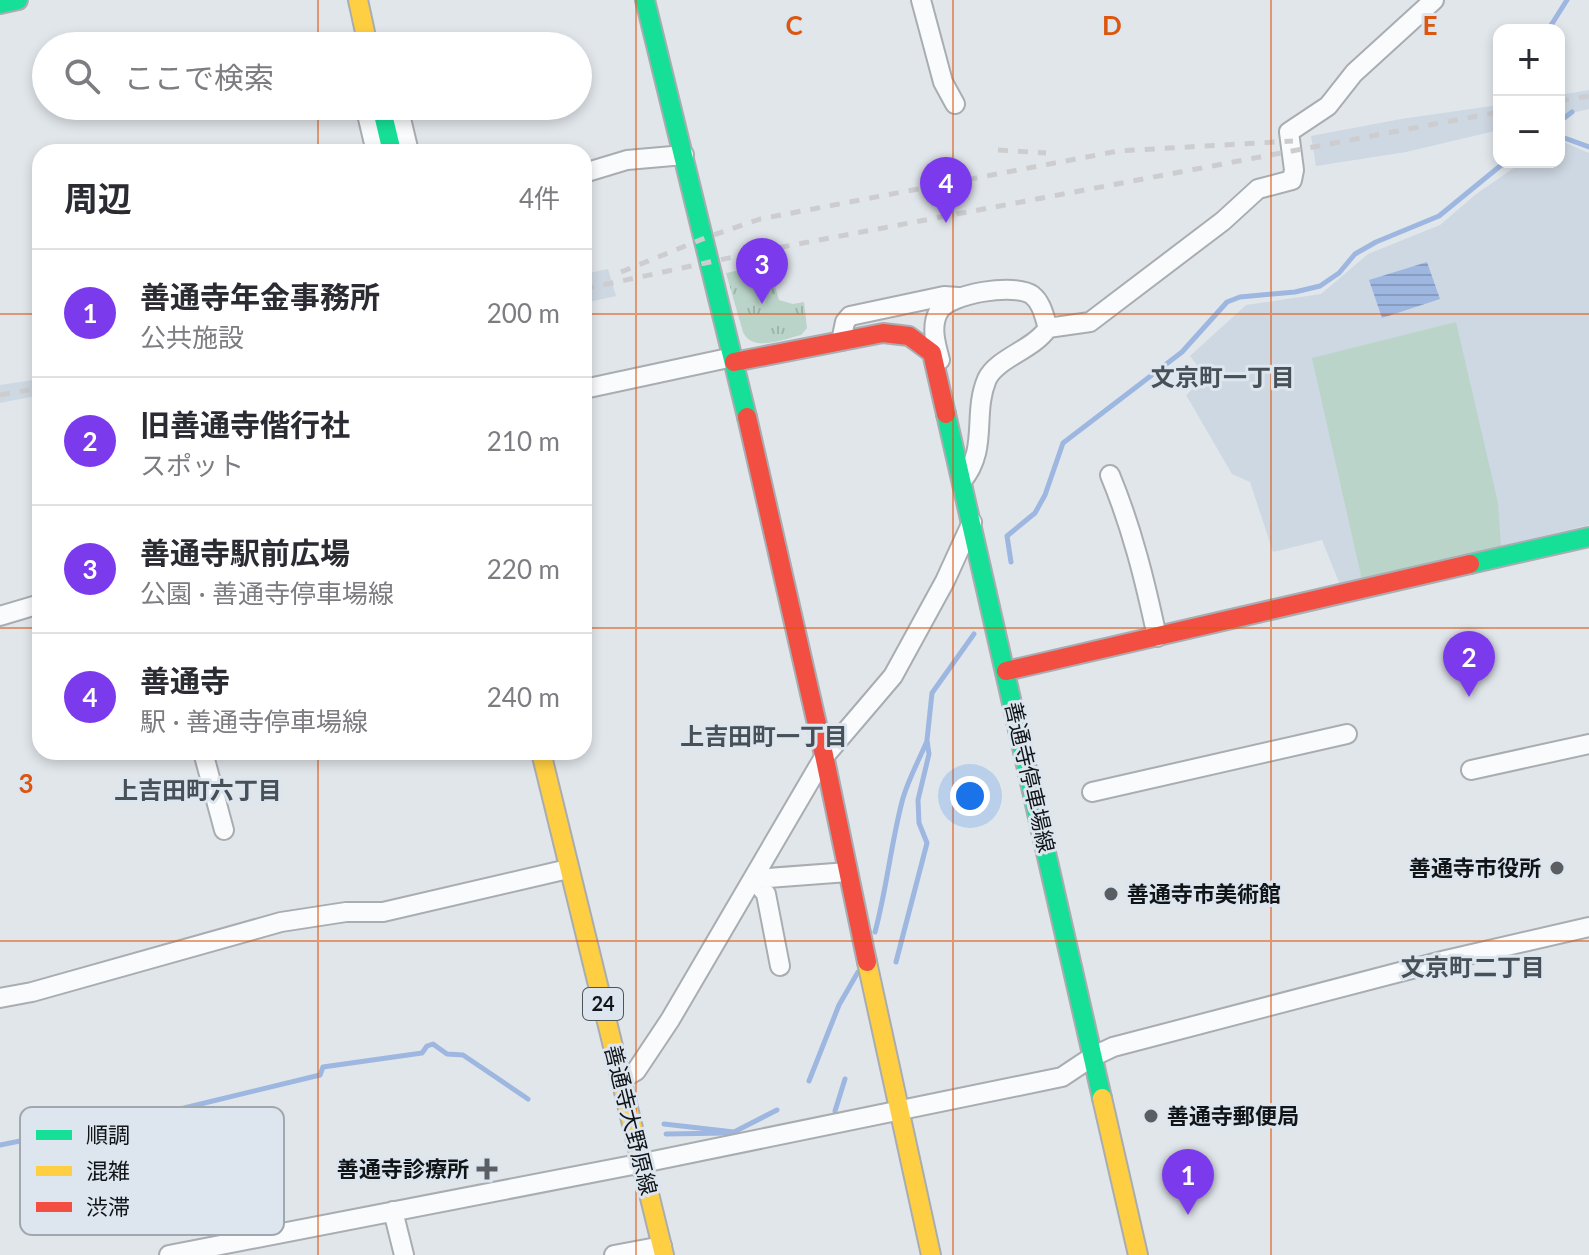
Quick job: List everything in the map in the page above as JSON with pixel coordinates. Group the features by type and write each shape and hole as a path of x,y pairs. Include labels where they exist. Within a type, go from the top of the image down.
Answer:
{"street":[{"path":"0,4 18,0"},
{"path":"354,32 358,0"},
{"path":"358,0 365,32"},
{"path":"358,0 376,32"},
{"path":"645,0 733,359 824,757 897,1110 931,1255"},
{"path":"921,0 943,82 955,104"},
{"path":"962,481 973,468 987,378 1000,364 1039,341 1048,328 1090,322 1223,221 1258,189 1292,180 1294,170 1289,132 1328,106 1354,73 1434,0"},
{"path":"368,120 374,144"},
{"path":"385,120 390,144"},
{"path":"401,120 407,144"},
{"path":"592,171 627,160 684,155"},
{"path":"939,382 942,369 934,338 937,315 948,303 960,297 999,289 1029,292 1040,303 1048,328"},
{"path":"592,387 841,341 845,322 850,316 944,296 960,297"},
{"name":"善通寺停車場線","path":"841,341 883,333 909,336 932,353 1138,1255"},
{"path":"951,434 968,438 979,429"},
{"path":"1110,475 1128,517 1157,637"},
{"path":"622,1079 636,1071 643,1062 824,757 893,676 945,581 972,522"},
{"path":"1006,671 1589,537"},
{"path":"0,616 32,606"},
{"path":"1092,792 1347,734"},
{"path":"1471,770 1523,752 1589,744"},
{"path":"205,760 224,830"},
{"name":"善通寺大野原線","path":"543,760 663,1250"},
{"path":"0,998 281,922 346,912 383,912 568,869"},
{"path":"754,879 848,872"},
{"path":"754,879 766,894 780,966"},
{"path":"284,1232 1062,1077 1113,1047 1589,927"},
{"path":"393,1211 404,1255"},
{"path":"169,1255 271,1235"},
{"path":"614,1255 663,1250"}],"shaded area":[{"path":"1589,90 1589,109 1565,115 1565,94"},
{"path":"1493,106 1493,131 1406,152 1316,166 1311,136"},
{"path":"1565,143 1589,153 1589,525 1340,585 1322,540 1273,552 1250,482 1232,474 1186,395 1206,377 1190,356 1246,305 1321,294 1368,254 1440,225 1513,168 1565,168"},
{"path":"608,269 616,296 592,301 592,272"},
{"path":"32,380 32,397 0,403 0,385"}],"green space":[{"path":"769,264 779,300 793,304 804,302 807,328 801,335 778,341 753,342 743,332 726,273"},
{"path":"1456,322 1498,503 1501,547 1362,580 1312,358"}],"water":[{"path":"1427,262 1440,299 1382,318 1369,280"}],"waterway":[{"path":"1552,24 1567,0"},
{"path":"1565,117 1572,112"},
{"path":"1565,138 1589,147"},
{"path":"1011,562 1007,536 1035,513 1045,495 1063,443 1182,352 1227,302 1240,297 1295,292 1320,286 1339,273 1355,254 1439,216 1498,168"},
{"path":"896,962 927,843 919,823 918,800 929,754 927,740 932,693 974,634"},
{"path":"875,932 903,798 927,741"},
{"path":"809,1081 839,1005 858,972"},
{"path":"188,1107 320,1075 323,1067 422,1053 433,1044 447,1054 463,1055 528,1099"},
{"path":"835,1111 845,1079"},
{"path":"664,1124 734,1132 777,1110"},
{"path":"666,1134 729,1133"},
{"path":"0,1145 20,1141"}],"railway":[{"path":"1565,100 1589,96"},
{"path":"592,287 766,250 1493,113"},
{"path":"621,272 760,219 1118,151 1293,141"},
{"path":"998,150 1046,153"},
{"path":"0,395 32,389"}],"traffic: fast":[{"path":"0,4 18,0"},
{"path":"645,0 747,417"},
{"path":"384,120 390,144"},
{"path":"946,414 1102,1098"},
{"path":"1470,564 1589,537"}],"traffic: slow":[{"path":"358,0 365,32"},
{"path":"543,760 664,1255"},
{"path":"867,962 931,1255"},
{"path":"1102,1098 1138,1255"}],"traffic: jam":[{"path":"734,362 883,333 909,336 932,353 946,414"},
{"path":"747,417 824,755 867,962"},
{"path":"1006,671 1470,564"}],"place":[{"name":"善通寺","path":"946,223"},
{"name":"善通寺駅前広場","path":"762,304"},
{"name":"旧善通寺偕行社","path":"1469,697"},
{"name":"善通寺市役所","path":"1557,868"},
{"name":"善通寺市美術館","path":"1111,894"},
{"name":"善通寺郵便局","path":"1151,1116"},
{"name":"善通寺診療所","path":"487,1169"},
{"name":"善通寺年金事務所","path":"1188,1215"}],"district":[{"name":"文京町一丁目","path":"1223,378"},
{"name":"上吉田町一丁目","path":"764,737"},
{"name":"上吉田町六丁目","path":"198,791"},
{"name":"文京町二丁目","path":"1473,968"}]}
